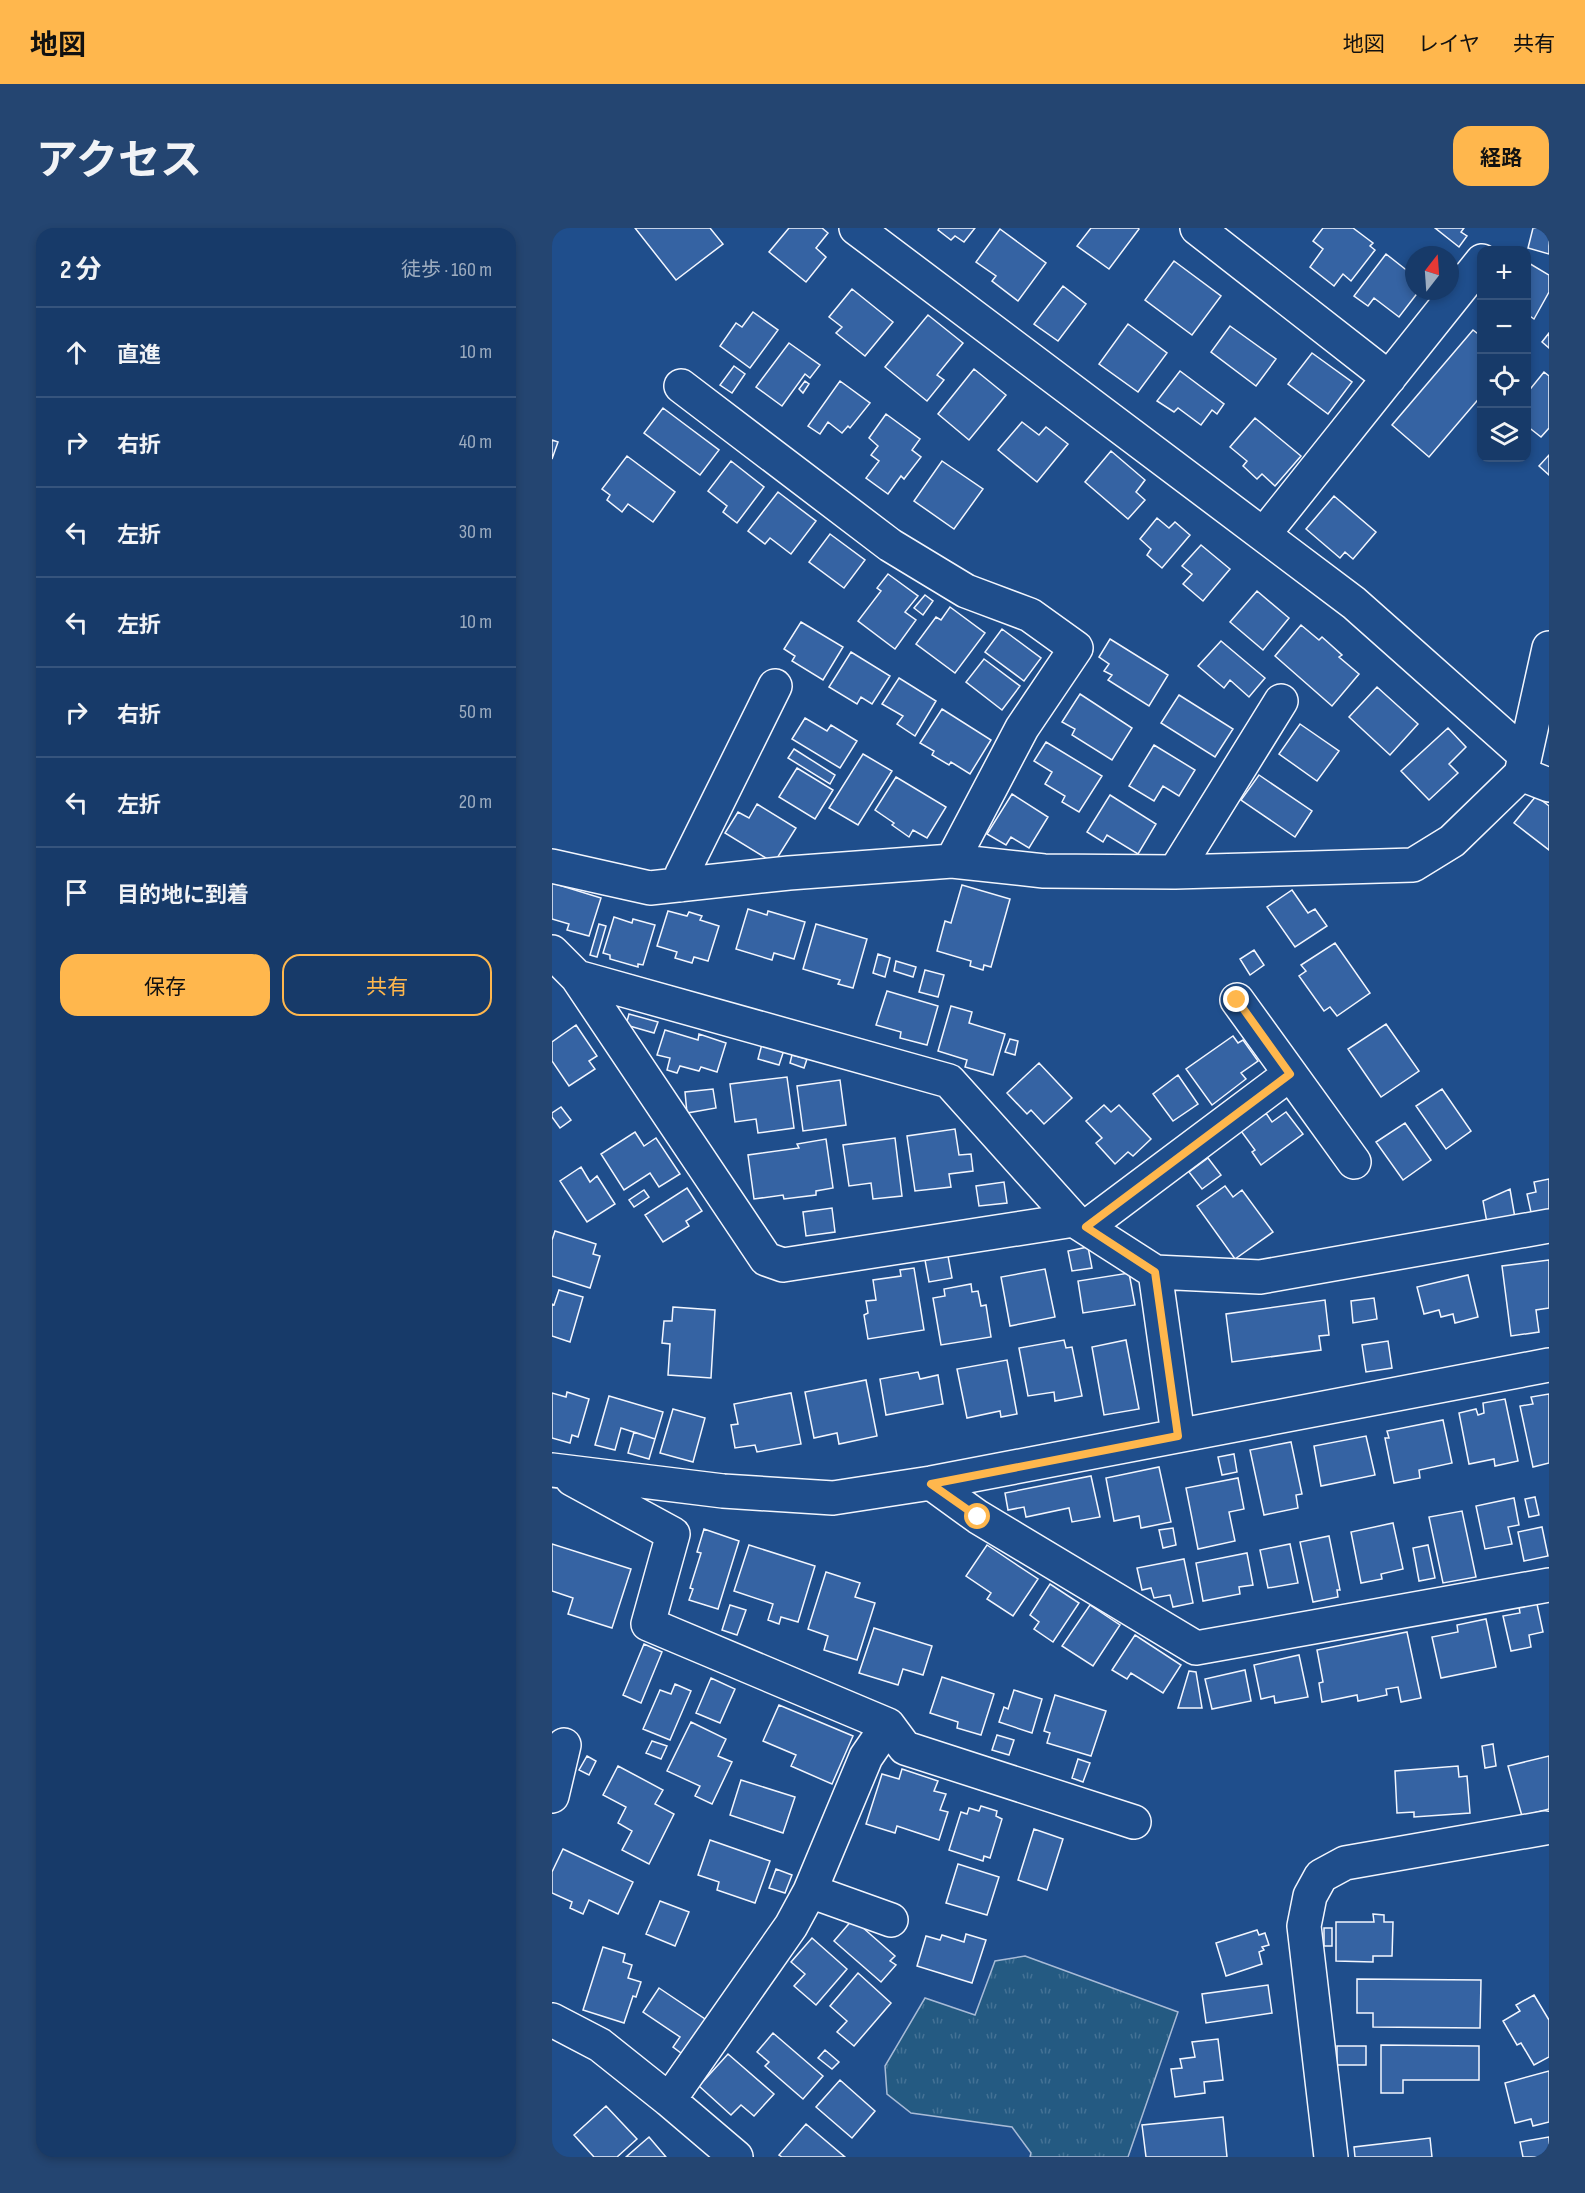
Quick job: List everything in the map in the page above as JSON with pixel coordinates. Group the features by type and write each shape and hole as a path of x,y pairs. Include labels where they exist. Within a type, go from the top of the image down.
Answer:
{"street":[{"path":"856,228 1354,603 1532,771"},
{"path":"1197,228 1389,378"},
{"path":"1264,534 1477,267"},
{"path":"681,386 890,545 966,591 1030,615 1076,648 1022,728 952,861"},
{"path":"552,866 650,888 789,873 952,861 1044,871 1175,872 1413,865 1452,841 1532,771 1549,648"},
{"path":"680,885 682,874 775,686"},
{"path":"1175,872 1281,701"},
{"path":"552,952 577,977 766,1259 783,1265 1080,1224 1290,1074"},
{"path":"577,977 949,1081 1080,1224 1155,1272 1260,1276 1549,1226"},
{"path":"1237,1000 1354,1162"},
{"path":"1155,1272 1178,1436"},
{"path":"555,1471 723,1491 833,1498 931,1484 1549,1365"},
{"path":"555,1471 673,1534 648,1624 888,1725 905,1748 1134,1822"},
{"path":"931,1484 978,1517 1196,1648 1549,1585"},
{"path":"669,2100 791,1926 810,1891 866,1757 888,1725"},
{"path":"552,1796 564,1745"},
{"path":"1331,2157 1304,1926 1310,1896 1321,1876 1345,1863 1545,1828"},
{"path":"810,1891 891,1920"},
{"path":"552,2020 600,2045 736,2157"}],"green space":[{"path":"1025,1956 1178,2012 1128,2157 1030,2157 1031,2153 1012,2127 911,2113 887,2094 885,2066 925,1998 975,2015 995,1961"}],"building":[{"path":"635,228 710,228 723,244 676,280"},
{"path":"789,228 822,228 828,233 816,248 826,257 806,282 769,252"},
{"path":"939,228 975,228 964,242 955,236 951,240 938,230"},
{"path":"1091,228 1139,229 1109,269 1077,246"},
{"path":"1323,228 1353,228 1373,243 1370,246 1375,250 1351,281 1343,274 1334,286 1310,267 1323,249 1313,241"},
{"path":"1435,228 1464,228 1461,232 1467,236 1458,246"},
{"path":"1533,228 1549,228 1549,254 1528,246"},
{"path":"1000,229 1046,263 1018,301 992,281 996,276 976,262"},
{"path":"1386,254 1405,269 1405,300 1412,300 1399,317 1374,298 1368,306 1354,296"},
{"path":"1174,261 1221,296 1192,335 1145,300"},
{"path":"1531,264 1549,275 1549,292 1534,319 1531,317"},
{"path":"1063,286 1086,304 1058,341 1034,324"},
{"path":"852,289 893,322 865,356 836,333 842,327 829,317"},
{"path":"753,312 778,330 750,368 720,346 736,323 742,327"},
{"path":"928,315 963,343 937,375 944,380 927,401 885,367"},
{"path":"1128,324 1167,353 1138,392 1099,364"},
{"path":"1230,326 1276,359 1256,386 1211,352"},
{"path":"1473,330 1477,333 1477,401 1429,457 1392,425"},
{"path":"1549,333 1549,348 1542,342"},
{"path":"789,343 820,365 810,378 805,374 782,406 756,387"},
{"path":"1312,353 1352,382 1328,414 1288,384"},
{"path":"734,366 745,374 732,393 720,385"},
{"path":"974,369 1006,395 969,440 938,414"},
{"path":"1180,371 1224,404 1217,414 1212,410 1201,425 1178,408 1174,412 1157,401"},
{"path":"1544,372 1549,376 1549,428 1541,437 1531,429 1531,388"},
{"path":"805,381 809,384 803,393 799,389"},
{"path":"840,381 870,403 850,428 848,426 842,433 828,422 820,434 808,426"},
{"path":"663,408 719,450 700,475 644,433"},
{"path":"886,414 920,439 912,450 921,457 904,479 901,476 888,494 866,478 879,461 871,455 878,446 869,438"},
{"path":"1255,418 1301,456 1275,486 1262,474 1257,479 1243,466 1247,461 1230,447"},
{"path":"1022,422 1039,435 1046,427 1068,444 1037,482 998,450"},
{"path":"552,440 558,442 552,459"},
{"path":"1111,451 1145,480 1136,492 1145,500 1128,519 1085,482"},
{"path":"1549,455 1549,475 1539,466"},
{"path":"627,456 675,492 653,522 628,504 622,512 607,500 610,495 602,489"},
{"path":"731,461 764,487 737,523 723,512 727,506 708,491"},
{"path":"942,461 983,489 954,529 914,501"},
{"path":"778,492 816,521 791,554 770,538 765,544 748,531"},
{"path":"1334,496 1376,532 1353,559 1345,552 1340,558 1306,529"},
{"path":"1157,518 1169,528 1175,522 1190,535 1162,568 1147,555 1151,549 1140,539"},
{"path":"830,534 865,560 844,588 809,562"},
{"path":"1201,545 1230,569 1203,601 1183,584 1192,574 1182,566"},
{"path":"888,574 918,596 905,612 916,620 895,649 858,621 881,591 877,588"},
{"path":"1257,591 1289,618 1263,650 1230,622"},
{"path":"925,595 933,601 923,615 914,608"},
{"path":"950,607 985,633 955,673 916,644 936,617 941,620"},
{"path":"801,622 843,647 823,680 792,661 795,656 784,649"},
{"path":"1301,625 1319,640 1322,637 1342,655 1339,657 1359,674 1332,706 1275,656"},
{"path":"1002,629 1041,658 1024,681 985,652"},
{"path":"1110,639 1168,675 1149,706 1108,680 1112,675 1104,671 1109,664 1099,657"},
{"path":"1221,641 1265,678 1249,697 1230,680 1224,688 1198,666"},
{"path":"851,652 890,676 872,704 861,697 857,704 829,687"},
{"path":"984,659 1020,686 1002,710 966,682"},
{"path":"899,678 936,701 915,736 897,724 903,716 882,704"},
{"path":"1377,687 1418,724 1390,755 1349,717"},
{"path":"1080,694 1132,728 1112,760 1072,735 1075,729 1062,722"},
{"path":"1179,695 1233,729 1215,757 1161,723"},
{"path":"942,709 991,740 970,774 951,762 949,765 932,755 934,751 920,743"},
{"path":"805,718 827,731 831,725 857,741 840,768 792,739"},
{"path":"1300,724 1339,751 1317,781 1279,754"},
{"path":"1448,728 1466,747 1449,764 1458,773 1429,800 1401,771"},
{"path":"1046,742 1102,776 1079,812 1062,802 1065,796 1045,784 1052,772 1034,761"},
{"path":"1154,745 1195,770 1179,796 1163,786 1154,801 1129,786"},
{"path":"794,749 835,775 830,784 788,758"},
{"path":"863,754 892,771 858,825 829,808"},
{"path":"797,768 833,790 815,819 779,797"},
{"path":"1259,775 1312,811 1295,837 1241,800"},
{"path":"896,777 946,807 927,838 913,830 909,837 875,810"},
{"path":"1012,794 1048,817 1029,848 1011,837 1006,845 987,834"},
{"path":"1110,795 1156,824 1138,854 1107,835 1103,842 1087,832"},
{"path":"1536,796 1549,806 1549,850 1514,823"},
{"path":"757,804 796,828 774,863 725,833 738,812 749,818"},
{"path":"552,883 601,898 589,936 567,930 569,924 552,919"},
{"path":"962,885 1010,899 991,967 984,965 983,970 970,966 971,961 937,951 945,921 951,923"},
{"path":"1292,890 1308,913 1315,909 1327,926 1295,947 1267,907"},
{"path":"748,909 767,915 768,911 805,922 794,959 774,953 772,960 736,949"},
{"path":"668,911 687,916 689,912 702,916 700,920 719,926 708,961 694,957 692,963 675,958 677,952 657,946"},
{"path":"614,917 632,923 633,919 655,925 643,965 638,964 638,967 610,959 610,955 603,953"},
{"path":"599,924 606,926 597,957 590,955"},
{"path":"816,924 867,939 853,988 838,984 840,980 803,969"},
{"path":"1335,943 1370,993 1337,1016 1330,1007 1324,1011 1299,976 1306,971 1301,965"},
{"path":"1254,950 1264,965 1250,975 1240,959"},
{"path":"878,954 890,958 885,977 873,973"},
{"path":"896,961 916,967 913,977 894,971"},
{"path":"925,970 944,975 938,997 919,992"},
{"path":"887,991 938,1006 927,1045 900,1038 901,1032 876,1025"},
{"path":"951,1006 972,1012 969,1023 1005,1034 993,1075 965,1067 967,1060 938,1051"},
{"path":"629,1014 658,1022 654,1033 626,1025"},
{"path":"1386,1024 1419,1071 1381,1097 1348,1049"},
{"path":"576,1025 597,1056 589,1061 595,1069 569,1086 552,1061 552,1042"},
{"path":"665,1030 698,1040 699,1034 726,1043 717,1072 701,1067 699,1071 680,1066 677,1073 667,1070 670,1058 657,1055"},
{"path":"1233,1036 1238,1043 1243,1040 1258,1061 1241,1073 1246,1079 1212,1105 1186,1069"},
{"path":"1010,1039 1018,1041 1015,1055 1005,1052"},
{"path":"762,1044 784,1050 779,1065 758,1059"},
{"path":"792,1055 807,1059 804,1068 790,1063"},
{"path":"1039,1063 1072,1098 1044,1124 1031,1110 1027,1114 1007,1093"},
{"path":"1178,1075 1198,1104 1173,1121 1153,1094"},
{"path":"787,1077 794,1128 758,1133 756,1119 735,1122 730,1084"},
{"path":"840,1080 846,1125 803,1131 797,1086"},
{"path":"713,1089 716,1108 687,1113 685,1092"},
{"path":"1442,1089 1471,1131 1446,1149 1416,1106"},
{"path":"1104,1105 1111,1112 1119,1105 1151,1139 1133,1156 1128,1152 1115,1164 1096,1143 1102,1138 1086,1121"},
{"path":"561,1107 571,1120 560,1128 552,1117 552,1113"},
{"path":"1286,1112 1303,1134 1261,1165 1252,1152 1255,1150 1241,1131 1266,1113 1272,1122"},
{"path":"1405,1123 1431,1160 1403,1180 1376,1142"},
{"path":"955,1129 959,1155 971,1154 973,1171 949,1174 951,1187 915,1191 907,1136"},
{"path":"635,1132 644,1146 656,1138 680,1174 659,1187 650,1173 624,1190 601,1154"},
{"path":"895,1138 902,1196 873,1199 871,1183 849,1186 843,1145"},
{"path":"826,1139 833,1188 816,1191 816,1195 784,1199 783,1195 754,1199 748,1155 799,1148 797,1144"},
{"path":"1208,1158 1221,1175 1202,1189 1189,1172"},
{"path":"581,1167 590,1182 597,1176 615,1204 587,1222 560,1181"},
{"path":"1549,1179 1549,1214 1532,1217 1527,1194 1536,1192 1534,1182"},
{"path":"1004,1182 1007,1203 979,1206 976,1186"},
{"path":"1225,1186 1233,1197 1242,1190 1273,1232 1235,1259 1197,1206"},
{"path":"687,1188 702,1211 686,1221 689,1226 663,1242 645,1215"},
{"path":"1510,1189 1515,1218 1487,1223 1483,1201"},
{"path":"644,1190 649,1197 634,1207 629,1200"},
{"path":"832,1208 835,1232 806,1236 803,1212"},
{"path":"555,1231 596,1244 593,1254 600,1256 590,1288 552,1276 552,1240"},
{"path":"1088,1247 1092,1268 1072,1271 1068,1251"},
{"path":"948,1256 952,1278 929,1282 925,1260"},
{"path":"1549,1260 1549,1308 1536,1310 1539,1332 1511,1336 1502,1266"},
{"path":"914,1268 924,1330 868,1339 864,1315 868,1313 866,1301 876,1300 873,1280 901,1276 900,1270"},
{"path":"1045,1269 1055,1317 1010,1326 1001,1277"},
{"path":"1129,1273 1135,1305 1083,1313 1078,1281"},
{"path":"1468,1275 1478,1317 1455,1323 1453,1314 1441,1317 1439,1310 1424,1314 1417,1287"},
{"path":"971,1284 972,1292 978,1291 981,1306 986,1305 991,1337 941,1345 933,1298 945,1296 944,1289"},
{"path":"559,1290 583,1297 570,1342 552,1336 552,1304 554,1305"},
{"path":"1374,1298 1377,1319 1353,1323 1351,1301"},
{"path":"1325,1300 1329,1335 1319,1336 1321,1350 1232,1362 1226,1314"},
{"path":"673,1307 715,1310 711,1378 668,1375 670,1344 662,1343 664,1321 672,1321"},
{"path":"1064,1340 1066,1348 1072,1347 1082,1396 1055,1401 1054,1392 1028,1396 1019,1348"},
{"path":"1126,1340 1139,1409 1104,1415 1092,1347"},
{"path":"1388,1341 1392,1368 1366,1372 1362,1345"},
{"path":"1007,1360 1017,1414 1001,1417 1000,1411 967,1418 957,1369"},
{"path":"918,1372 920,1379 938,1375 943,1404 886,1415 880,1379"},
{"path":"866,1380 877,1436 839,1444 837,1433 814,1438 805,1392"},
{"path":"567,1392 589,1399 578,1437 572,1435 570,1443 552,1438 552,1393 566,1397"},
{"path":"791,1393 801,1444 757,1452 755,1445 735,1448 731,1425 738,1424 734,1404"},
{"path":"1549,1394 1549,1463 1533,1467 1520,1406 1533,1404 1531,1397"},
{"path":"609,1396 663,1412 655,1439 621,1428 615,1450 595,1445"},
{"path":"1505,1399 1518,1461 1495,1466 1494,1459 1469,1464 1459,1413 1476,1409 1478,1415 1484,1413 1483,1403"},
{"path":"673,1409 705,1418 693,1462 660,1453"},
{"path":"1443,1420 1452,1463 1419,1470 1420,1478 1394,1483 1385,1438 1389,1438 1387,1431"},
{"path":"634,1432 655,1439 649,1459 628,1453"},
{"path":"1366,1436 1375,1475 1321,1486 1314,1446"},
{"path":"1291,1442 1302,1494 1296,1495 1298,1508 1264,1515 1250,1450"},
{"path":"1234,1454 1237,1472 1222,1475 1218,1457"},
{"path":"1159,1467 1171,1522 1141,1528 1139,1516 1114,1521 1106,1478"},
{"path":"1091,1476 1100,1517 1072,1522 1069,1508 1026,1517 1024,1507 1008,1510 1005,1493"},
{"path":"1238,1478 1244,1509 1229,1512 1235,1541 1198,1549 1186,1488"},
{"path":"1535,1497 1539,1515 1529,1517 1525,1499"},
{"path":"1514,1498 1519,1525 1508,1527 1512,1544 1485,1549 1476,1506"},
{"path":"1462,1511 1476,1577 1443,1583 1429,1517"},
{"path":"1393,1523 1403,1569 1381,1574 1382,1579 1361,1583 1351,1532"},
{"path":"1542,1527 1548,1556 1524,1561 1518,1532"},
{"path":"1173,1528 1176,1545 1163,1548 1159,1530"},
{"path":"704,1529 739,1541 718,1609 689,1600 693,1589 690,1588 701,1553 697,1552"},
{"path":"1329,1536 1340,1590 1337,1590 1338,1597 1313,1602 1300,1542"},
{"path":"552,1544 631,1569 612,1628 568,1614 573,1598 552,1591"},
{"path":"1290,1544 1298,1583 1268,1588 1260,1550"},
{"path":"749,1545 815,1566 798,1622 781,1617 779,1624 768,1620 773,1604 734,1591"},
{"path":"987,1545 1038,1579 1013,1616 987,1599 991,1593 966,1576"},
{"path":"1428,1545 1435,1578 1419,1581 1413,1548"},
{"path":"1247,1553 1253,1585 1239,1587 1240,1594 1203,1601 1196,1563"},
{"path":"1184,1559 1193,1603 1173,1607 1170,1595 1154,1598 1151,1588 1142,1590 1137,1568"},
{"path":"826,1572 860,1583 855,1597 875,1603 857,1660 824,1650 828,1636 808,1629"},
{"path":"1050,1584 1079,1603 1053,1642 1034,1629 1039,1622 1030,1615"},
{"path":"1537,1604 1543,1632 1529,1635 1531,1647 1511,1651 1503,1616 1520,1613 1519,1607"},
{"path":"730,1605 746,1610 737,1635 722,1630"},
{"path":"1090,1605 1120,1625 1093,1666 1062,1646"},
{"path":"1486,1619 1496,1667 1441,1678 1432,1637 1458,1632 1457,1625"},
{"path":"874,1628 932,1646 923,1675 903,1669 898,1685 859,1673"},
{"path":"1407,1632 1421,1698 1401,1702 1398,1687 1386,1689 1387,1695 1358,1701 1357,1695 1322,1702 1319,1683 1323,1682 1317,1650"},
{"path":"1135,1635 1181,1665 1163,1693 1131,1673 1127,1679 1112,1670"},
{"path":"644,1644 662,1652 641,1703 623,1695"},
{"path":"1299,1655 1308,1697 1275,1703 1274,1696 1261,1699 1254,1665"},
{"path":"1245,1670 1251,1701 1212,1709 1205,1679"},
{"path":"1189,1671 1196,1672 1202,1708 1178,1708"},
{"path":"942,1677 994,1694 981,1735 957,1728 958,1722 930,1713"},
{"path":"711,1678 735,1689 720,1723 696,1713"},
{"path":"675,1684 691,1691 670,1740 643,1729 660,1690 671,1694"},
{"path":"1014,1690 1042,1699 1032,1733 999,1722 1004,1707 1008,1709"},
{"path":"1055,1695 1106,1711 1091,1756 1047,1743 1050,1733 1044,1731"},
{"path":"779,1705 853,1736 832,1784 791,1766 796,1755 763,1741"},
{"path":"691,1722 726,1739 718,1756 732,1762 712,1804 695,1796 700,1786 667,1771"},
{"path":"997,1735 1014,1740 1009,1755 992,1750"},
{"path":"652,1741 667,1746 661,1759 646,1753"},
{"path":"1493,1744 1496,1766 1485,1768 1482,1746"},
{"path":"587,1756 596,1761 589,1775 579,1770"},
{"path":"1549,1756 1549,1809 1522,1816 1508,1766"},
{"path":"1078,1759 1090,1763 1083,1782 1072,1778"},
{"path":"618,1766 663,1790 655,1804 674,1814 649,1864 622,1850 632,1831 618,1823 626,1807 603,1795"},
{"path":"1458,1766 1459,1777 1467,1776 1470,1813 1414,1817 1414,1812 1397,1813 1395,1771"},
{"path":"902,1769 938,1781 934,1791 946,1794 940,1810 948,1812 939,1840 897,1826 895,1833 866,1824 882,1774 899,1779"},
{"path":"741,1780 795,1797 783,1833 730,1815"},
{"path":"981,1806 997,1811 996,1816 1002,1819 990,1858 984,1856 983,1861 949,1850 961,1812 967,1814 969,1808 979,1811"},
{"path":"1034,1829 1063,1839 1047,1890 1018,1880"},
{"path":"710,1840 770,1861 755,1903 717,1890 719,1882 698,1875"},
{"path":"563,1849 633,1882 618,1914 589,1900 583,1914 570,1908 572,1902 552,1893 552,1872"},
{"path":"958,1864 999,1877 987,1915 946,1903"},
{"path":"776,1869 792,1875 785,1893 769,1888"},
{"path":"660,1901 689,1912 675,1946 646,1934"},
{"path":"1373,1914 1384,1915 1384,1922 1393,1922 1392,1956 1373,1956 1373,1962 1336,1961 1336,1922 1374,1922"},
{"path":"853,1919 895,1956 890,1961 896,1965 881,1982 834,1941"},
{"path":"1324,1928 1332,1928 1332,1946 1324,1946"},
{"path":"1257,1930 1259,1935 1265,1933 1269,1945 1262,1947 1264,1950 1259,1952 1262,1964 1226,1976 1216,1943"},
{"path":"966,1934 986,1940 972,1983 917,1966 926,1936 940,1940 942,1935 964,1942"},
{"path":"812,1938 847,1969 816,2005 794,1986 805,1974 791,1962"},
{"path":"603,1947 625,1954 623,1962 632,1965 628,1978 641,1982 636,1997 633,1996 624,2023 583,2010"},
{"path":"858,1973 891,2003 854,2046 837,2032 847,2021 830,2006"},
{"path":"1357,1979 1481,1980 1480,2028 1373,2027 1373,2013 1357,2013"},
{"path":"1268,1985 1272,2013 1206,2023 1202,1994"},
{"path":"659,1988 708,2021 685,2056 673,2047 680,2037 643,2012"},
{"path":"1534,1995 1549,2020 1549,2057 1534,2065 1521,2043 1517,2045 1503,2021 1520,2011 1516,2005"},
{"path":"773,2033 823,2076 803,2099 765,2066 769,2062 757,2052"},
{"path":"1218,2039 1223,2080 1204,2082 1205,2093 1175,2097 1171,2069 1182,2068 1180,2059 1195,2057 1192,2042"},
{"path":"1381,2045 1479,2046 1479,2080 1403,2080 1403,2093 1381,2093"},
{"path":"1337,2046 1366,2046 1366,2065 1337,2065"},
{"path":"825,2050 839,2062 832,2069 818,2058"},
{"path":"728,2054 774,2094 754,2116 741,2105 731,2115 699,2086"},
{"path":"1549,2071 1549,2122 1533,2126 1531,2119 1515,2123 1505,2083"},
{"path":"840,2080 875,2111 852,2138 816,2107"},
{"path":"606,2106 637,2139 617,2157 594,2157 574,2135"},
{"path":"1223,2117 1227,2157 1146,2157 1142,2125"},
{"path":"806,2124 845,2157 782,2157 779,2155"},
{"path":"649,2137 666,2157 626,2157"},
{"path":"1549,2137 1549,2157 1523,2157 1520,2142"},
{"path":"1430,2138 1432,2157 1355,2157 1354,2147"}],"route":[{"path":"978,1517 931,1484 1178,1436 1155,1272 1086,1227 1290,1074 1237,1000"}]}
